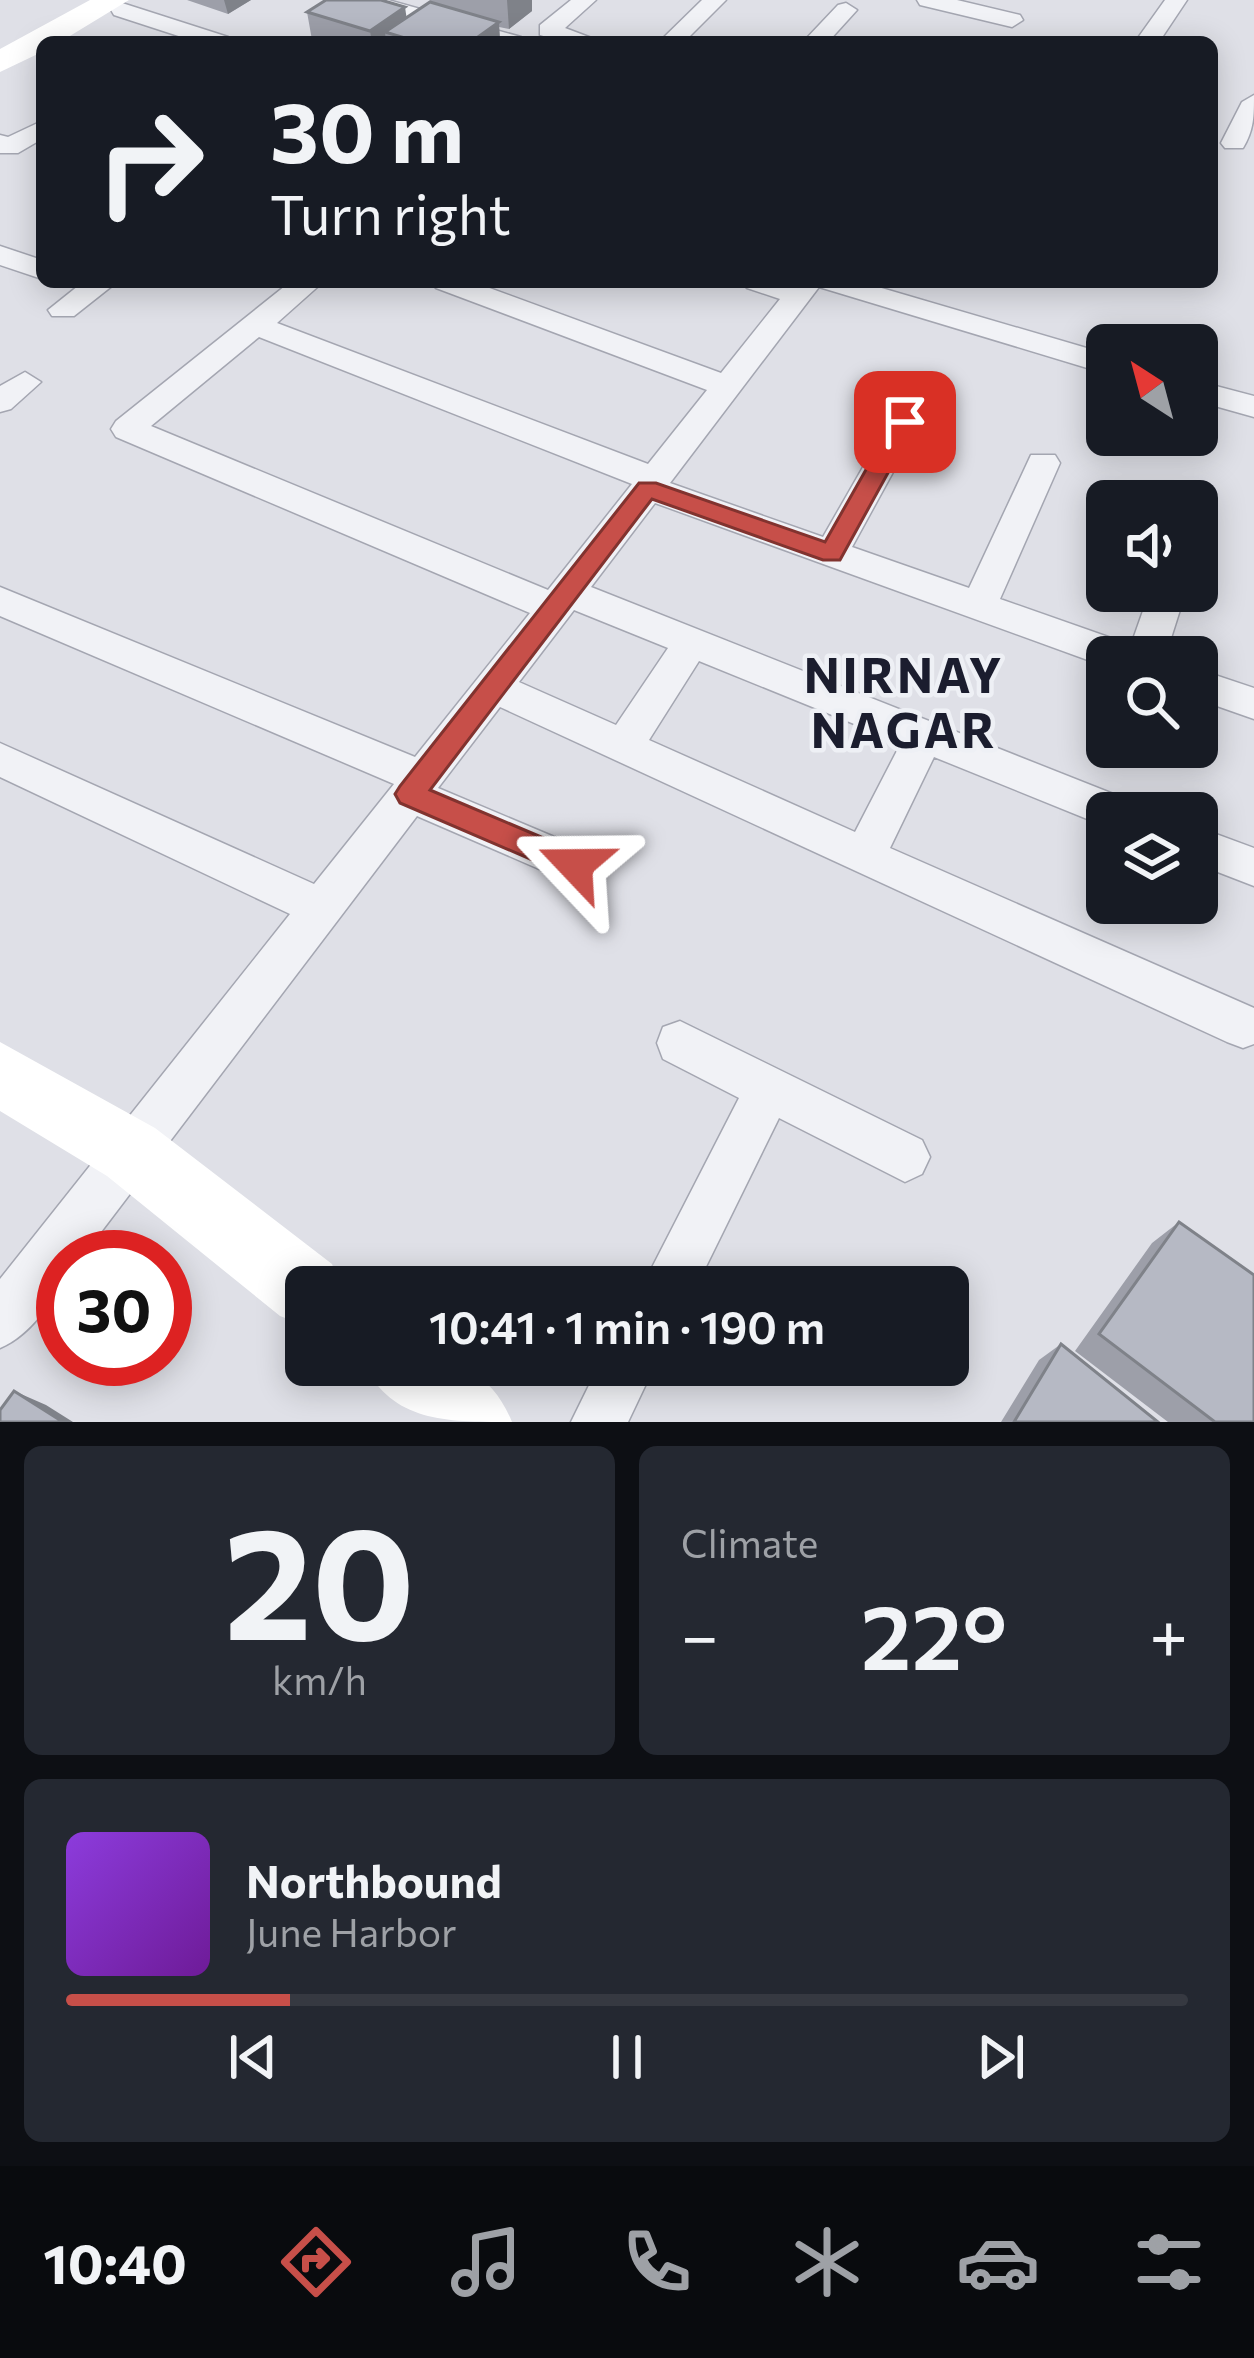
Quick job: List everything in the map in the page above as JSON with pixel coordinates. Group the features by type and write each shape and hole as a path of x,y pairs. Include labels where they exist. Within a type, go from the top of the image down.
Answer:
{"street":[{"path":"363,0 492,36"},
{"path":"542,36 585,0"},
{"path":"676,36 715,0"},
{"path":"928,0 1020,10"},
{"path":"1152,36 1176,0"},
{"path":"67,36 125,3 205,36"},
{"path":"821,36 847,10"},
{"path":"1000,36 1020,10"},
{"path":"17,21 45,36"},
{"path":"0,62 36,49"},
{"path":"0,78 36,55"},
{"path":"1233,142 1254,103"},
{"path":"3,147 36,132"},
{"path":"3,147 36,160"},
{"path":"0,255 36,269"},
{"path":"301,288 128,429 561,600 691,643 1086,801"},
{"path":"462,288 727,386"},
{"path":"0,1321 803,288"},
{"path":"850,288 1086,358"},
{"path":"255,325 831,554 1086,644"},
{"path":"0,372 26,382 0,402"},
{"path":"1218,397 1254,407"},
{"path":"831,554 905,422"},
{"path":"980,606 1042,463"},
{"path":"0,601 416,786 575,865"},
{"path":"622,748 691,643"},
{"path":"493,687 1243,1026"},
{"path":"1218,691 1254,704"},
{"path":"864,856 924,738"},
{"path":"0,759 321,908"},
{"path":"1218,853 1254,867"},
{"path":"680,1042 905,1157"},
{"path":"0,1074 131,1152 285,1273"},
{"path":"679,1266 769,1088"},
{"path":"428,1386 474,1422"},
{"path":"599,1422 617,1386"}],"building":[{"path":"326,0 381,0 405,7 370,31 307,12"},
{"path":"430,2 499,22 479,36 385,32"},
{"path":"1179,1222 1254,1275 1254,1422 1215,1422 1099,1334"},
{"path":"1061,1344 1158,1422 1014,1422"},
{"path":"14,1391 63,1422 0,1422 0,1410"}],"district":[{"name":"NIRNAY NAGAR","path":"904,700"}],"route":[{"path":"575,865 410,794 648,488 831,554 905,422"}]}
